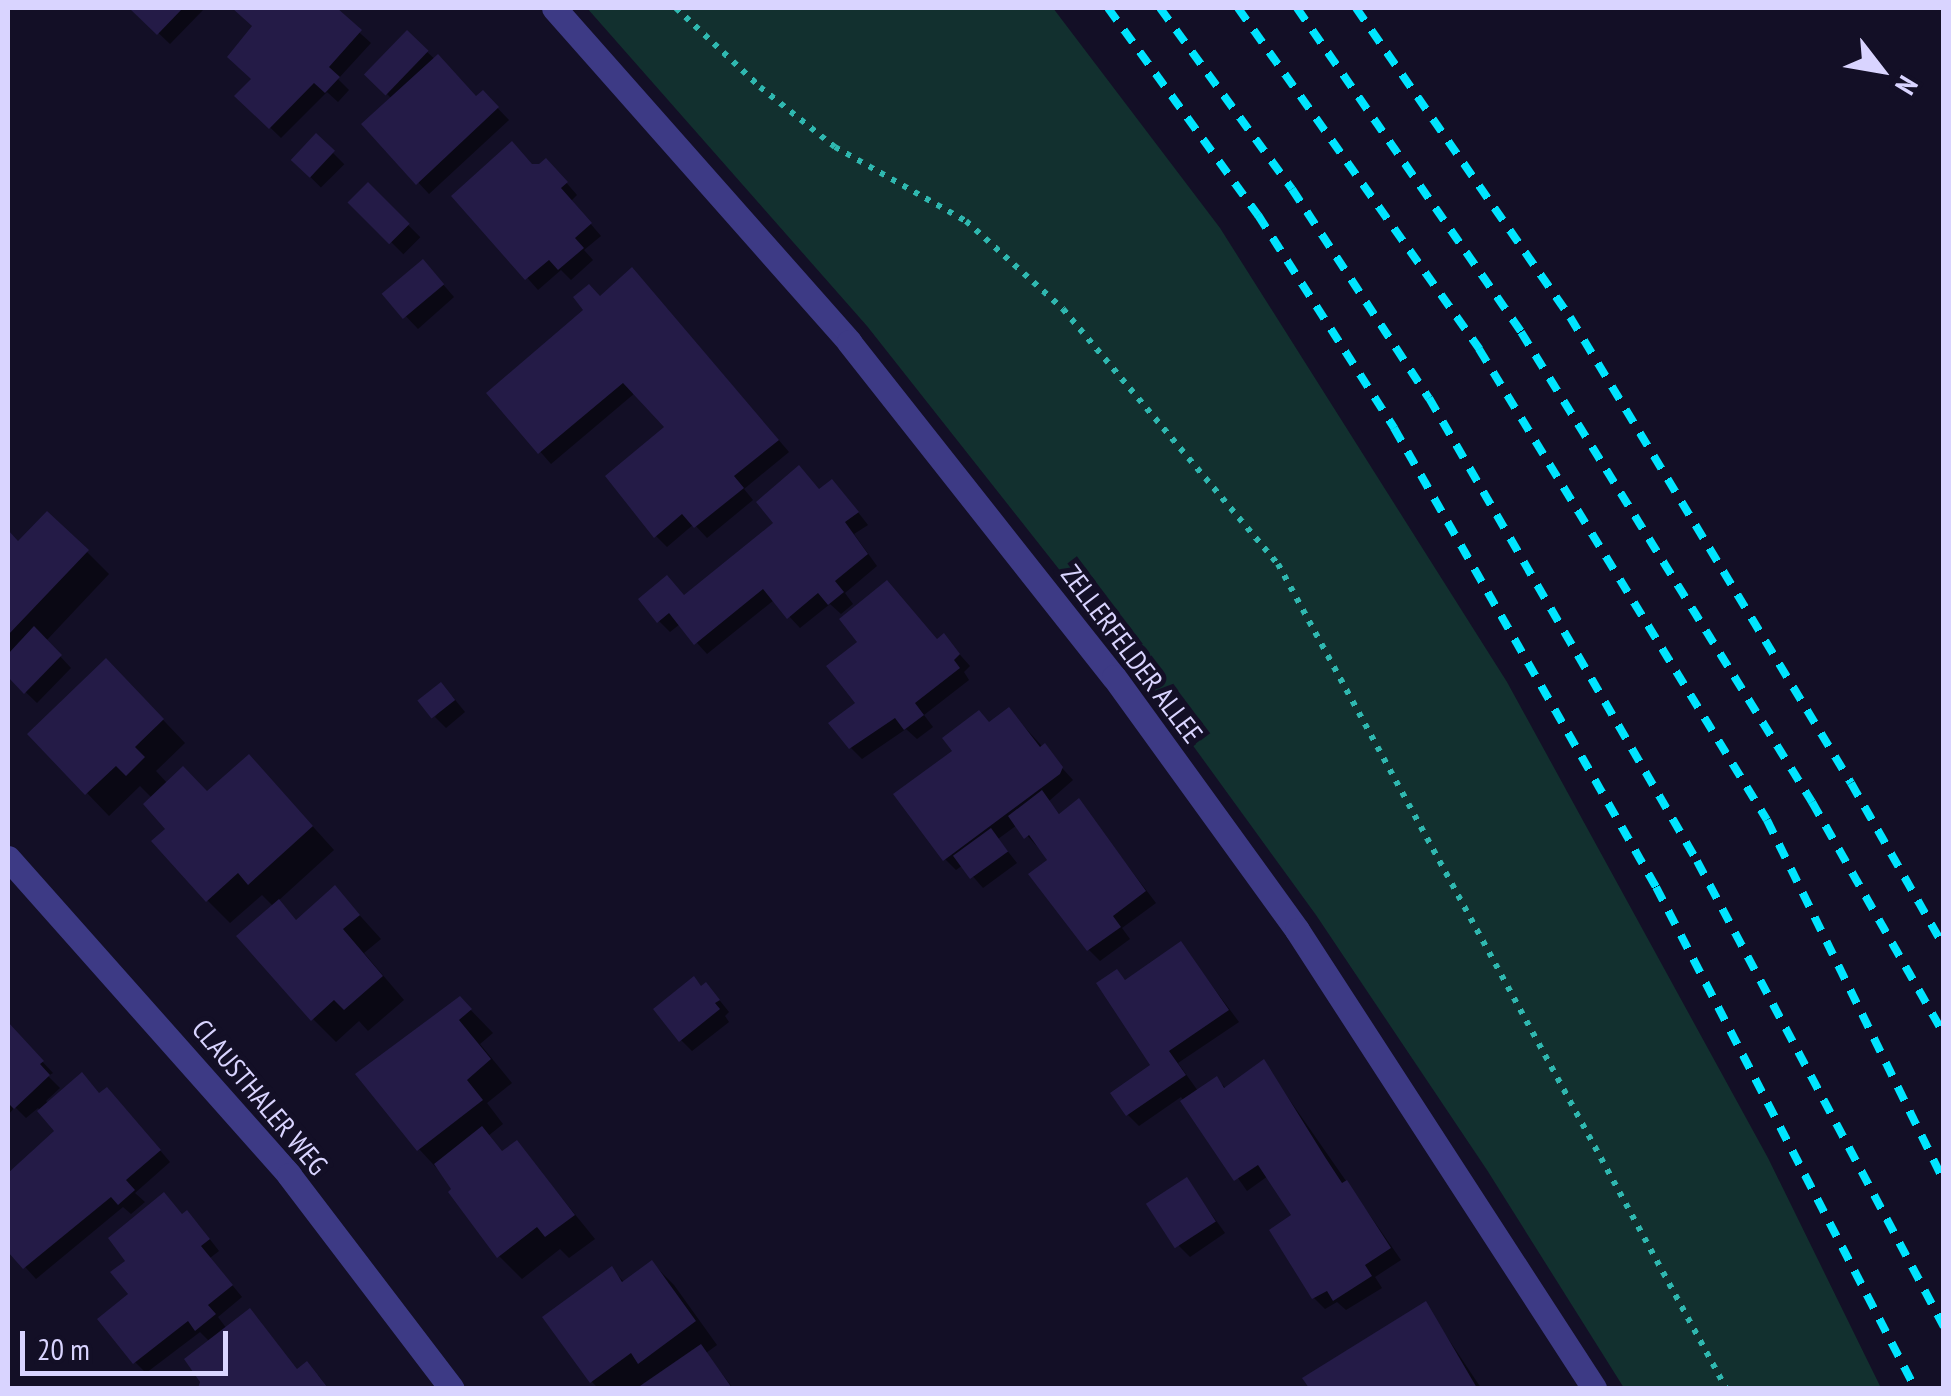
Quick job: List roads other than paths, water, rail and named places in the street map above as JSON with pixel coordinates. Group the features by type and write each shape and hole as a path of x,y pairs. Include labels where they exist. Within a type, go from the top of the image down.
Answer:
{"street":[{"name":"ZELLERFELDER ALLEE","path":"554,8 849,342 1114,677 1298,930 1594,1388"},
{"name":"CLAUSTHALER WEG","path":"8,858 289,1175 451,1388"}],"railway":[{"path":"1108,8 1258,215 1394,428 1656,887 1915,1388"},
{"path":"1160,8 1292,189 1429,398 1697,861 1944,1327"},
{"path":"1238,8 1479,349 1767,820 1944,1182"},
{"path":"1297,8 1521,332 1812,802 1944,1034"},
{"path":"1356,8 1570,317 1851,783 1944,947"}]}
